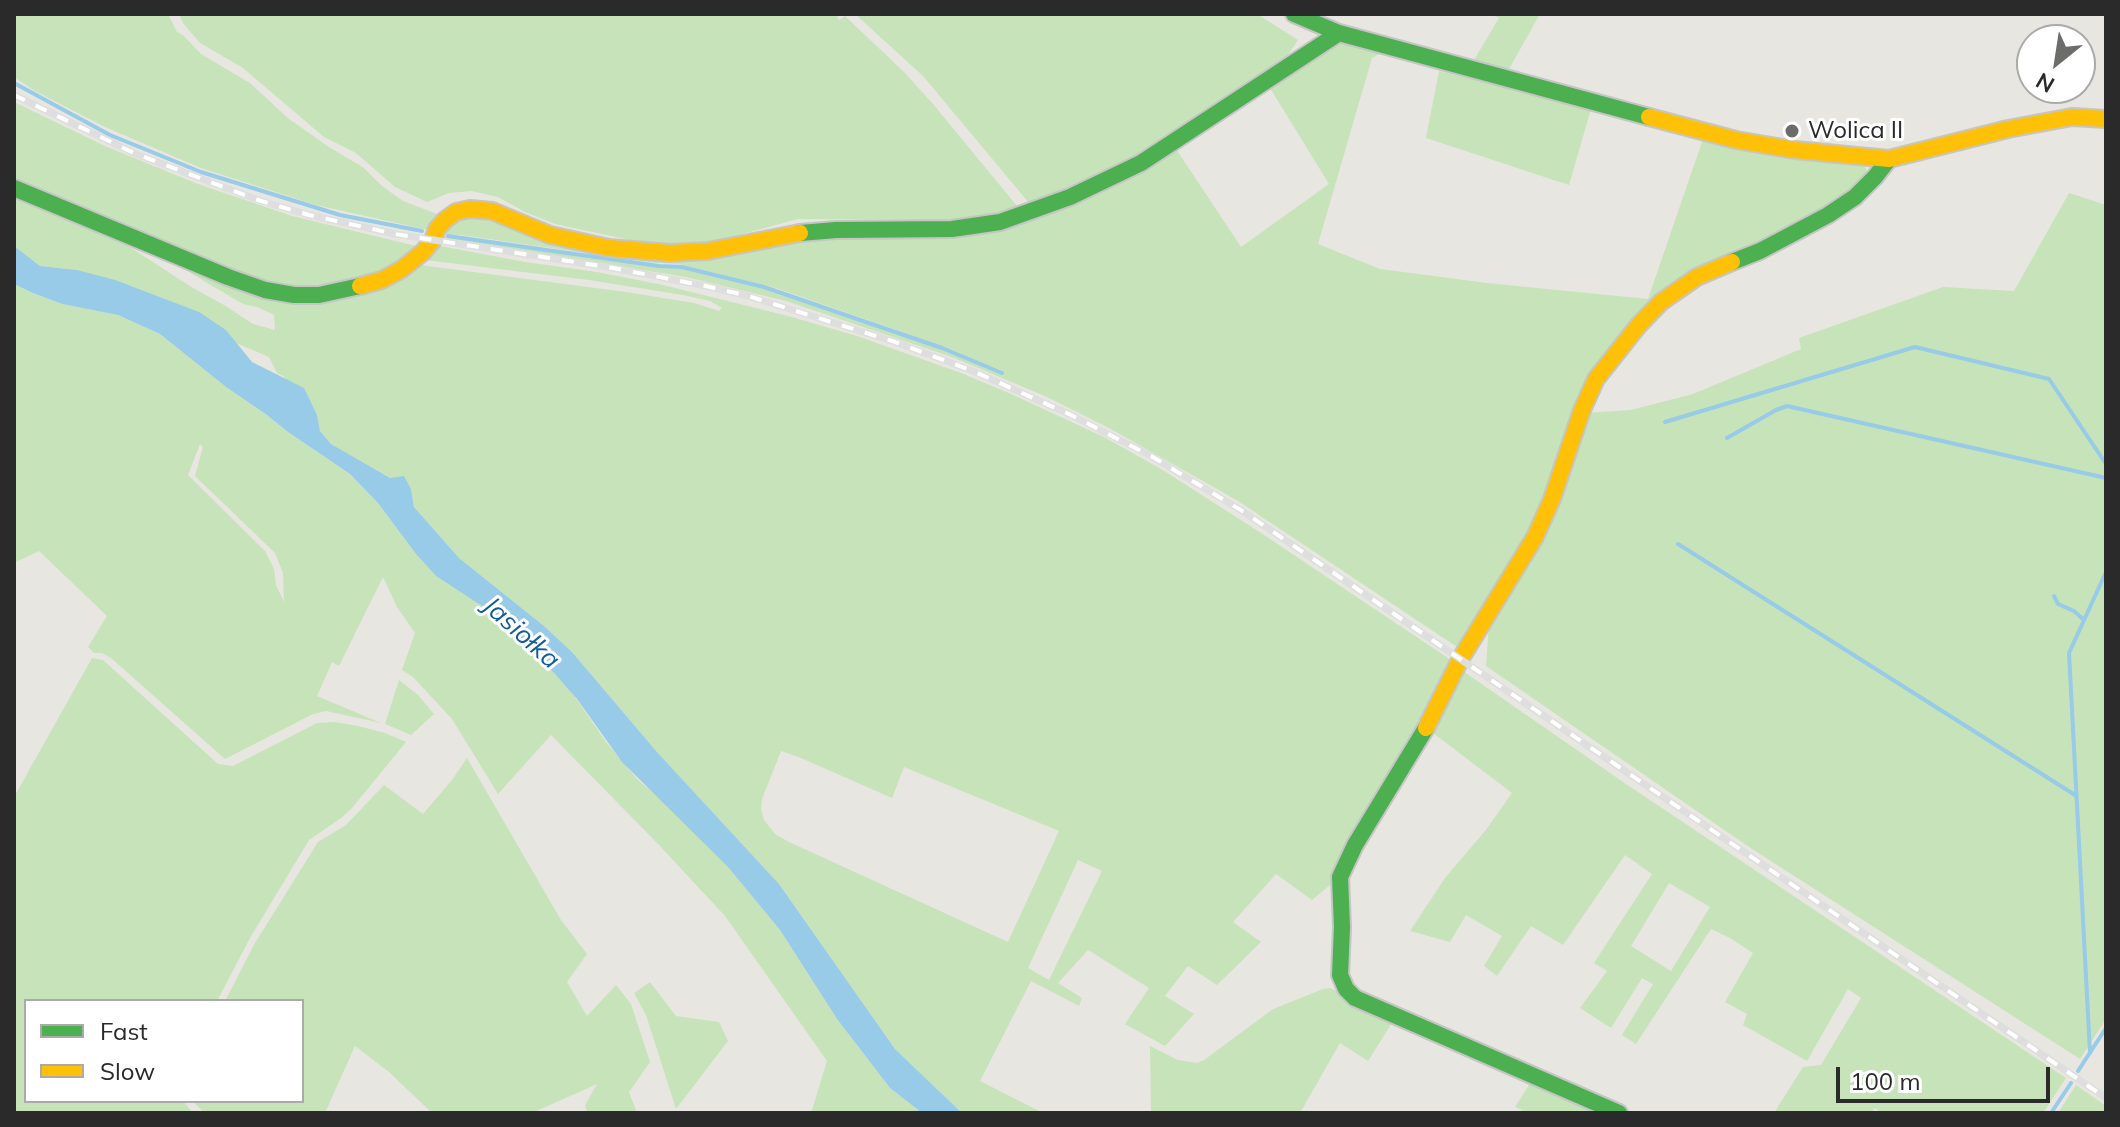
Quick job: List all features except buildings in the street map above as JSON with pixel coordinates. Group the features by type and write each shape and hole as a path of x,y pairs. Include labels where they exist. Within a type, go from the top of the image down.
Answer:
{"street":[{"path":"1294,14 1339,33 1736,140 1795,150 1889,159 2008,129 2072,117 2106,119"},
{"path":"14,188 228,277 265,290 294,295 344,291 382,280 423,252 445,220 456,212 470,209 492,211 550,235 594,245 670,253 708,251 793,234 836,230 952,229 1000,222 1106,181 1141,163 1339,33"},
{"path":"1619,1113 1355,998 1346,989 1340,975 1340,877 1355,845 1426,728 1461,658 1535,537 1596,379 1638,326 1671,294 1697,277 1760,251 1828,215 1855,197 1889,159"}],"green space":[{"path":"14,14 168,14 177,32 201,54 250,83 289,119 364,168 403,201 437,214 428,230 316,205 201,168 105,127 14,77"},
{"path":"179,14 839,14 839,20 845,16 904,72 1017,206 961,220 798,219 709,243 687,245 649,244 555,224 498,197 472,191 449,193 427,202 395,187 356,153 324,137 243,68 200,43"},
{"path":"855,14 1257,14 1298,40 1288,55 1133,157 1078,185 1029,203 923,76"},
{"path":"1490,14 1540,14 1509,69 1474,60 1499,18"},
{"path":"1347,43 1381,53 1372,58 1318,244 1380,269 1648,299 1703,139 1800,160 1862,166 1867,172 1867,177 1847,197 1701,273 1616,345 1543,512 1460,649 1238,501 1109,428 1047,397 952,357 786,301 686,277 439,237 683,269 761,287 922,342 1002,374 1003,371 894,329 776,288 678,264 441,234 458,220 475,215 542,240 754,249 816,238 972,236 1037,218 1092,195 1176,149 1241,247 1329,184 1270,88 1335,45"},
{"path":"1439,71 1591,109 1569,185 1426,138"},
{"path":"14,102 105,146 198,184 292,216 416,246 406,258 385,269 364,279 334,286 304,288 259,280 14,178"},
{"path":"2069,193 2106,205 2106,1019 2080,1059 1749,847 1486,666 1489,625 1585,413 1631,410 1693,394 1801,349 1799,338 1943,287 2014,291"},
{"path":"14,195 125,244 253,324 275,330 274,315 243,304 172,262 255,294 303,304 324,304 371,292 420,265 626,292 694,303 719,311 722,308 710,301 683,295 425,260 435,245 663,285 792,317 860,337 961,373 1104,437 1258,531 1451,660 1421,723 1336,880 1312,900 1276,874 1233,922 1261,942 1217,985 1188,966 1165,996 1194,1014 1165,1046 1125,1024 1149,988 1088,950 1058,983 1082,998 1079,1006 1031,981 980,1081 1043,1113 962,1113 895,1049 779,884 657,752 572,652 459,558 414,507 411,489 331,444 320,431 317,415 277,373 269,357 236,343 226,330 77,270 40,266 14,246","holes":["781,751 892,798 904,767 1059,831 1008,942 775,834 764,820 761,809","1078,860 1102,871 1049,980 1028,968"]},
{"path":"14,284 62,304 118,315 160,334 226,387 350,474 378,503 436,576 491,612 568,687 606,742 638,780 728,867 780,930 837,1019 890,1088 922,1113 811,1113 827,1061 725,916 551,735 498,794 452,719 413,677 402,670 415,633 397,607 383,577 339,666 332,662 317,696 381,723 326,711 313,714 225,759 111,658 94,653 88,647 107,616 39,551 14,563","holes":["200,444 203,447 195,476 275,553 283,573 284,602 265,551 188,475"]},
{"path":"92,658 103,660 218,764 233,766 317,723 358,726 406,742 352,808 309,840 250,938 218,999 24,999 24,1103 185,1103 193,1113 14,1113 14,797"},
{"path":"1460,669 1626,784 2066,1078 2043,1113 1882,1113 1875,1108 1871,1113 1774,1113 1803,1067 1821,1065 1861,998 1848,989 1807,1061 1743,1025 1747,1014 1725,1002 1753,953 1711,929 1636,1044 1622,1035 1653,984 1642,978 1611,1028 1580,1008 1607,971 1594,963 1652,874 1625,855 1563,945 1531,926 1497,976 1484,966 1502,936 1466,915 1450,942 1410,931 1445,878 1512,793 1429,730","holes":["1669,883 1710,907 1671,971 1631,946"]},
{"path":"399,680 418,695 434,714 411,735 385,724"},
{"path":"467,758 561,920 587,954 567,982 587,1016 616,985 631,1004 650,1062 629,1092 637,1113 587,1113 585,1105 597,1084 532,1113 432,1113 389,1072 355,1046 325,1113 204,1113 195,1103 304,1103 304,999 226,999 255,943 318,842 346,825 384,785 423,814"},
{"path":"650,982 676,1016 719,1022 728,1041 676,1109 646,1015 634,993"},
{"path":"1330,988 1395,1018 1368,1061 1340,1043 1300,1113 1151,1113 1150,1046 1178,1060 1197,1063 1273,1009"},
{"path":"1532,1080 1597,1108 1594,1113 1521,1113 1522,1110 1515,1107"},
{"path":"2076,1085 2106,1106 2106,1113 2058,1113"}],"water":[{"name":"Jasiołka","path":"14,246 40,266 77,270 115,280 199,312 226,330 252,362 304,388 317,415 320,431 331,444 390,478 404,476 411,489 414,507 459,558 572,652 657,752 779,884 895,1049 962,1113 922,1113 890,1088 837,1019 780,930 728,867 622,762 555,674 491,612 436,576 378,503 350,474 226,387 160,334 118,315 62,304 14,284"}],"waterway":[{"path":"14,83 110,135 201,172 340,215 422,231"},
{"path":"448,236 682,267 764,287 942,348 1002,373"},
{"path":"1665,422 1915,347 2049,379 2106,464"},
{"path":"1727,438 1787,406 2106,478"},
{"path":"1678,544 2075,795"},
{"path":"2090,1053 2069,653 2106,572"},
{"path":"2054,596 2058,604 2074,611 2084,620"},
{"path":"2078,1071 2106,1028"},
{"path":"2051,1113 2071,1083"}],"railway":[{"path":"14,95 136,154 258,200 395,234 613,268 748,296 895,342 973,371 1071,415 1151,456 1244,512 2106,1098"}],"traffic: fast":[{"path":"1294,14 1339,33 1649,117"},
{"path":"800,233 952,229 1000,222 1070,197 1141,163 1339,33"},
{"path":"1732,262 1760,251 1828,215 1855,197 1889,159"},
{"path":"14,188 265,290 319,295 360,286"},
{"path":"1426,728 1355,845 1340,877 1340,975 1346,989 1355,998 1619,1113"}],"traffic: slow":[{"path":"1649,117 1736,140 1795,150 1889,159 2008,129 2072,117 2106,119"},
{"path":"360,286 382,280 402,269 423,252 445,220 456,212 470,209 492,211 550,235 609,248 670,253 708,251 800,233"},
{"path":"1426,728 1461,658 1535,537 1596,379 1661,302 1697,277 1732,262"}],"place":[{"name":"Wolica II","path":"1792,131"}]}
